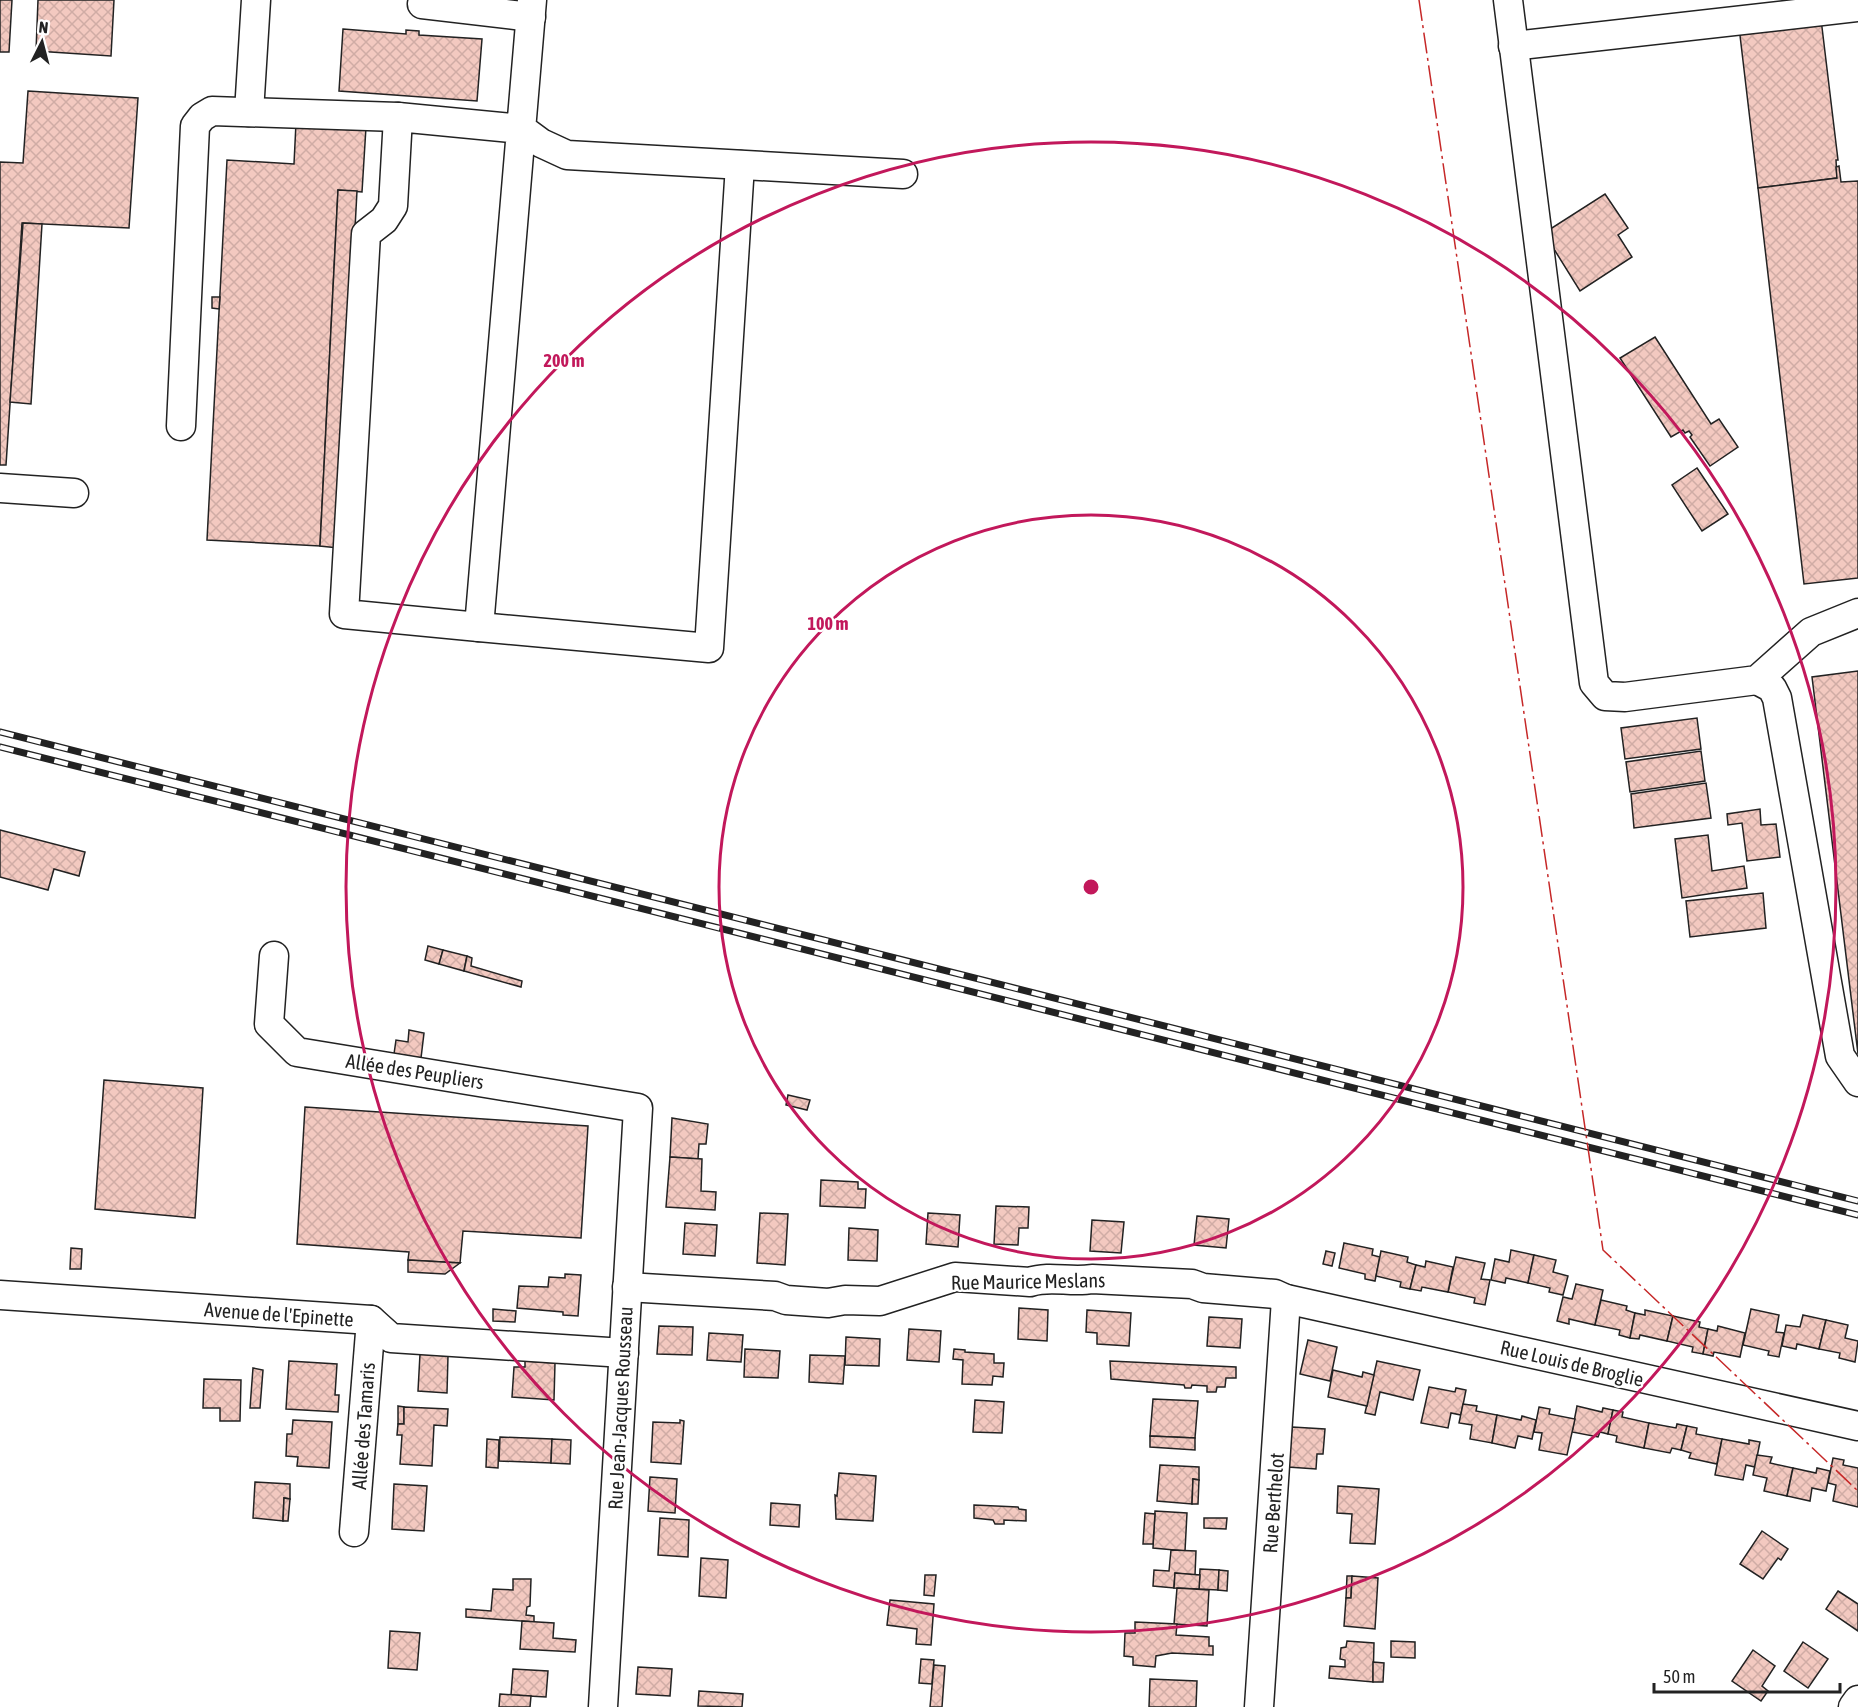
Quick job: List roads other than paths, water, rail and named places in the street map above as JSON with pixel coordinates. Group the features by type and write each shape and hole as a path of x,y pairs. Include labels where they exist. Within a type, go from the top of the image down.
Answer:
{"street":[{"path":"249,112 256,0"},
{"path":"1508,0 1594,683 1605,696 1625,697 1757,680 1810,632 1858,613"},
{"path":"422,4 532,8 479,627"},
{"path":"1513,46 1858,7"},
{"path":"181,426 195,126 202,117 212,111 399,117 522,129 541,143 567,155 903,174"},
{"path":"399,117 393,206 384,220 366,234 344,614 709,648 740,165"},
{"path":"0,488 74,493"},
{"path":"1757,680 1772,688 1777,698 1840,1056 1858,1082"},
{"name":"Allée des Peupliers","path":"274,956 270,1024 297,1052 638,1108"},
{"name":"Rue Jean-Jacques Rousseau","path":"603,1707 638,1108"},
{"name":"Rue Maurice Meslans","path":"627,1287 775,1296 786,1300 828,1303 845,1300 880,1301 956,1277 1030,1282 1039,1279 1081,1281 1092,1278 1192,1284 1203,1288 1275,1294 1286,1299"},
{"name":"Avenue de l'Epinette","path":"0,1295 371,1320 391,1338 624,1353"},
{"name":"Rue Louis de Broglie","path":"1286,1299 1858,1426"},
{"name":"Rue Berthelot","path":"1259,1707 1286,1299"},
{"name":"Allée des Tamaris","path":"354,1532 371,1320"},
{"path":"1853,1707 1858,1700"}],"railway":[{"path":"0,732 1858,1201"},
{"path":"0,747 1858,1215"}]}
